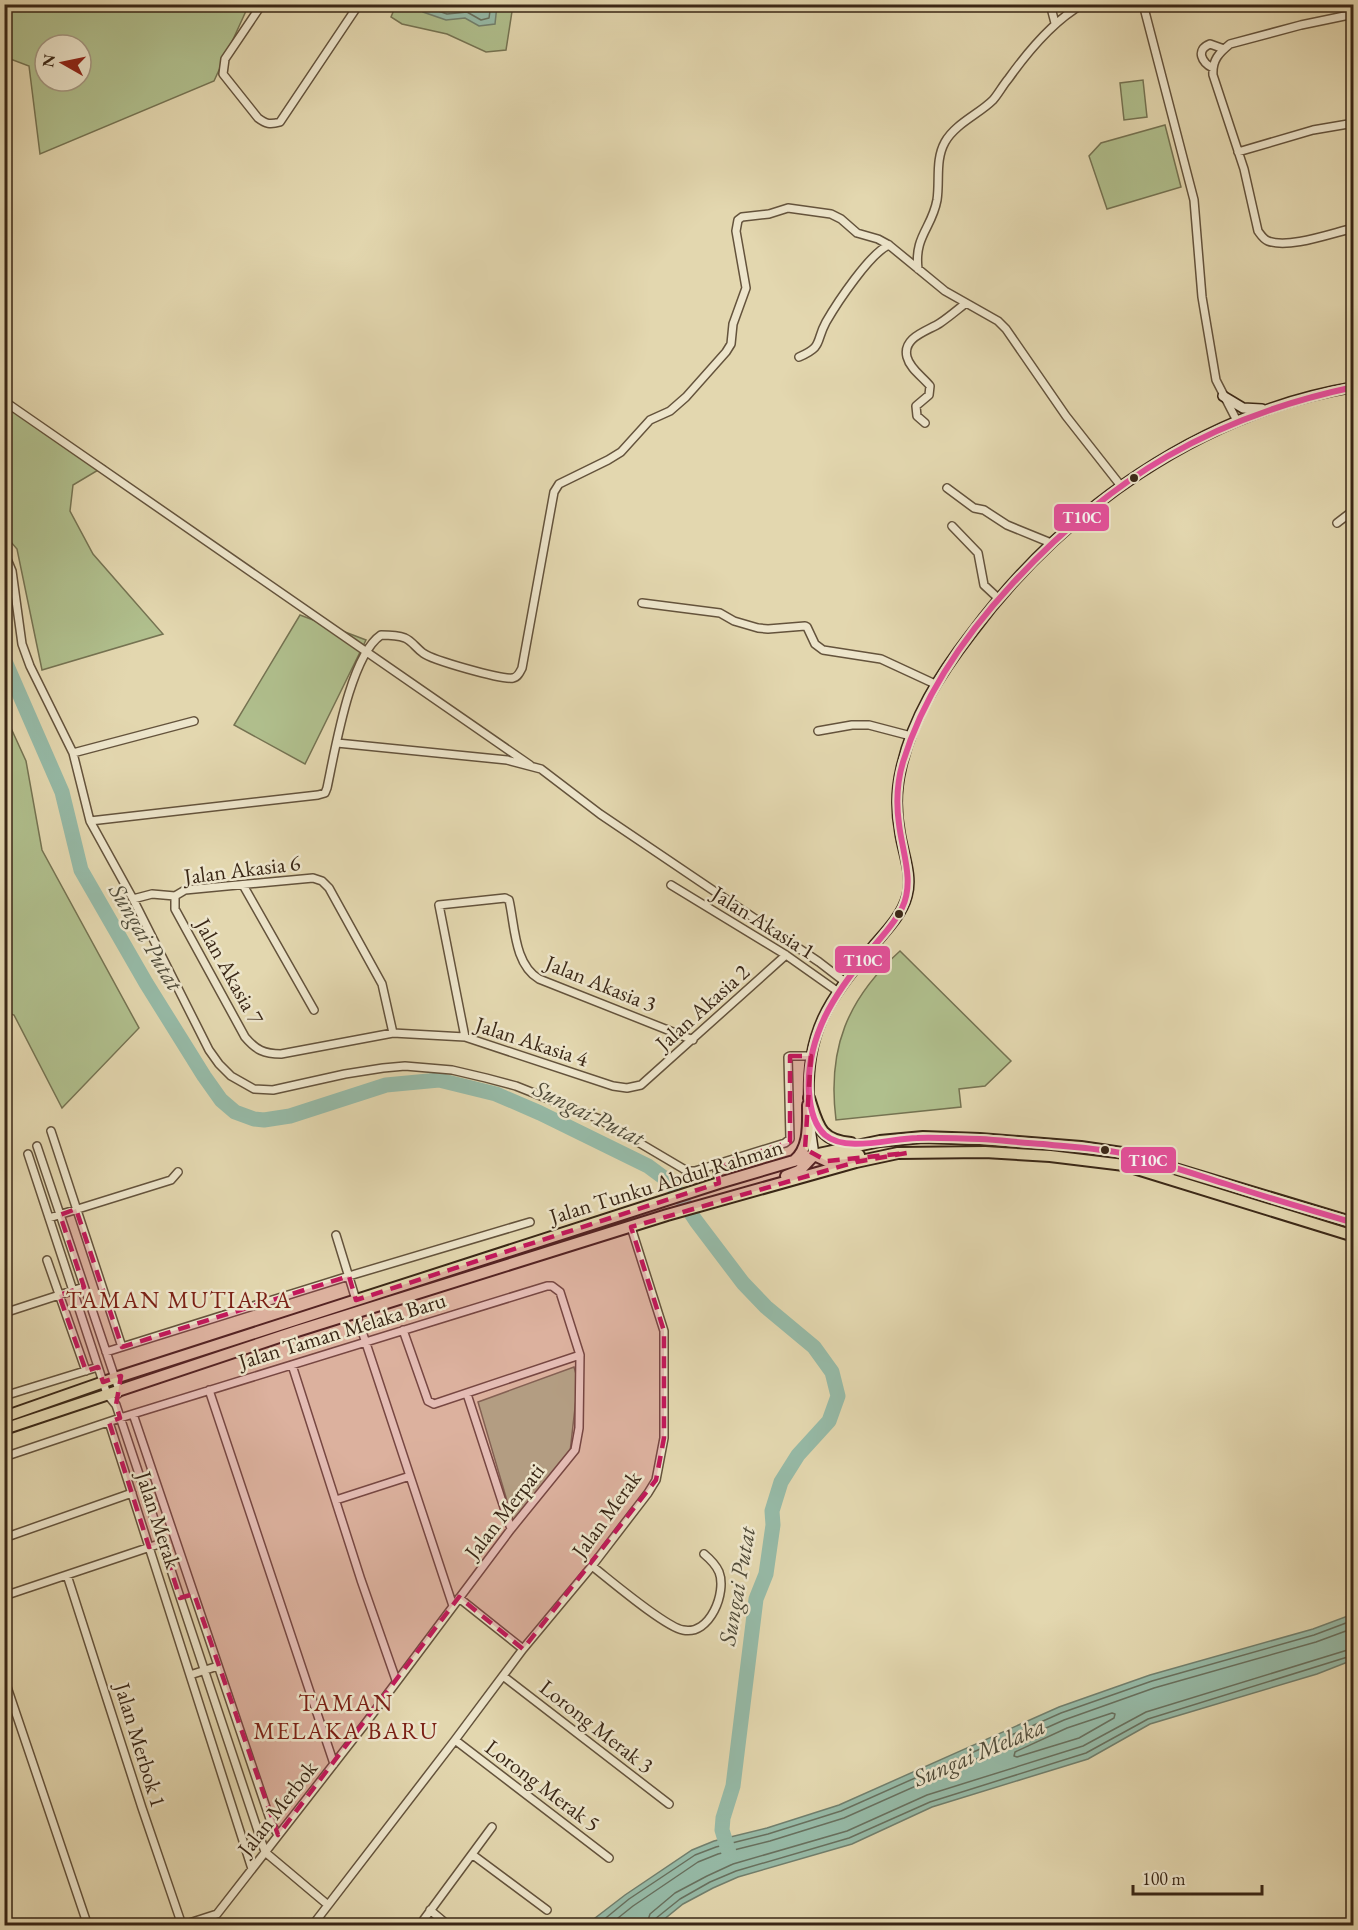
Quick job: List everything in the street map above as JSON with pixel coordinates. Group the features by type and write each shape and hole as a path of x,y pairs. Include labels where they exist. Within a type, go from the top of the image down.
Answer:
{"main road":[{"path":"794,1161 802,1154 806,1142 811,1056 820,1023 837,991 894,921 907,897 909,876 897,811 901,769 911,736 935,684 980,621 1051,543 1077,520 1121,486 1165,458 1237,421 1273,407 1306,396 1353,387"},
{"path":"1223,396 1243,408 1273,407"},
{"path":"809,1098 817,1123 829,1138 838,1142 852,1143 880,1141"},
{"path":"725,1198 799,1171 814,1155 809,1098"},
{"name":"Jalan Tunku Abdul Rahman","path":"4,1417 115,1378 719,1183 814,1155 880,1141 923,1137 980,1139 1105,1150 1155,1162 1353,1223"},
{"path":"814,1155 820,1159 832,1161 873,1152 907,1153"},
{"name":"Jalan Tunku Abdul Rahman","path":"4,1429 356,1312 667,1215 856,1162 907,1153 985,1152 1060,1157 1124,1165 1353,1236"}],"street":[{"path":"260,5 225,59 223,74 258,118 265,123 273,124 279,122 359,4"},
{"path":"1050,4 1055,23"},
{"path":"918,269 916,254 937,200 938,165 946,140 995,98 1009,77 1055,23 1083,4"},
{"path":"1143,4 1194,200 1202,297 1216,380 1237,421"},
{"path":"1353,14 1247,38 1230,44 1215,59 1213,68 1258,231 1263,238 1270,242 1289,243 1353,228"},
{"path":"1213,68 1201,57 1202,51 1210,44 1224,49"},
{"path":"1238,152 1313,130 1353,123"},
{"path":"90,821 325,793 351,688 366,651 371,643 381,635 398,636 412,642 423,653 432,657 499,677 518,676 522,668 533,613 554,492 559,484 621,452 650,420 670,411 686,397 731,344 734,324 746,288 736,231 738,220 742,217 769,214 788,208 824,211 841,219 857,233 889,245 945,291 998,321 1006,329 1066,416 1121,486"},
{"path":"799,357 812,351 818,345 825,324 857,278 874,255 889,245"},
{"path":"925,423 917,416 916,406 928,394 930,386 909,362 908,345 918,335 938,324 966,303"},
{"path":"4,401 530,765 550,775 600,814 819,962 844,982"},
{"path":"947,488 974,508 984,510 1013,528 1051,543"},
{"path":"1337,523 1350,513 1353,504"},
{"path":"952,526 978,553 984,585 999,598"},
{"path":"4,552 12,571 22,644 30,666 73,753 90,821 133,899 209,1050 231,1076 245,1085 254,1089 273,1090 383,1068 405,1066 452,1070 516,1086 599,1119 687,1171 695,1171 785,1143 790,1139 788,1057 811,1056"},
{"path":"642,603 720,614 747,626 758,628 805,626 815,644 823,650 881,659 935,684"},
{"path":"73,753 195,721"},
{"path":"818,731 869,724 911,736"},
{"path":"337,743 507,760 530,765"},
{"name":"Jalan Akasia 6","path":"133,899 152,894 175,896 185,890 312,878 322,881 329,888 382,984 393,1034"},
{"path":"243,885 314,1011"},
{"name":"Jalan Akasia 1","path":"670,885 786,956 837,991"},
{"name":"Jalan Akasia 7","path":"175,896 175,909 245,1037 254,1048 268,1054"},
{"name":"Jalan Akasia 3","path":"465,1037 439,905 505,898 510,903 523,965 530,974 693,1040"},
{"name":"Jalan Akasia 2","path":"642,1085 786,956"},
{"name":"Jalan Akasia 4","path":"268,1054 281,1054 393,1034 465,1037 613,1086 627,1088 642,1085"},
{"path":"51,1131 122,1347"},
{"path":"37,1146 119,1390 116,1405"},
{"path":"28,1154 107,1394 116,1405"},
{"path":"716,1165 719,1183"},
{"path":"49,1218 171,1180 178,1172"},
{"path":"106,1352 530,1222"},
{"name":"Jalan Merak","path":"312,1926 522,1649 592,1566 656,1480 664,1438 664,1331 631,1227"},
{"path":"336,1235 356,1300"},
{"path":"47,1260 86,1371"},
{"name":"Jalan Taman Melaka Baru","path":"4,1456 547,1286 552,1286 560,1292"},
{"path":"4,1313 84,1287"},
{"name":"Jalan Merpati","path":"365,1724 511,1529 575,1450 579,1428 580,1355 560,1292"},
{"path":"356,1312 453,1606"},
{"path":"403,1330 428,1401 434,1404 580,1355"},
{"path":"292,1365 396,1680"},
{"path":"4,1396 98,1367"},
{"path":"209,1390 334,1764"},
{"path":"467,1394 511,1529"},
{"name":"Jalan Merak","path":"116,1405 265,1852"},
{"path":"134,1414 272,1825 278,1835"},
{"name":"Jalan Merak","path":"109,1422 252,1869"},
{"path":"336,1500 410,1476"},
{"path":"4,1538 132,1493"},
{"path":"4,1596 162,1543"},
{"path":"592,1566 657,1616 683,1630 690,1631 708,1621 716,1606 721,1581 719,1572 704,1554"},
{"name":"Jalan Merbok 1","path":"67,1575 181,1925"},
{"path":"180,1599 194,1594"},
{"path":"459,1598 522,1649"},
{"path":"190,1675 218,1666"},
{"name":"Lorong Merak 3","path":"503,1676 669,1804"},
{"path":"4,1678 88,1926"},
{"name":"Jalan Merbok","path":"181,1925 217,1914 365,1724"},
{"name":"Lorong Merak 5","path":"455,1740 609,1858"},
{"path":"419,1926 492,1827"},
{"path":"265,1852 328,1905"},
{"path":"473,1855 547,1910"},
{"path":"430,1910 450,1926"},
{"path":"4,1916 8,1926"}],"highlighted area":[{"path":"790,1056 811,1056 805,1149 827,1161 907,1153 856,1162 631,1227 664,1331 664,1438 656,1480 523,1649 459,1597 278,1835 194,1594 180,1598 162,1543 149,1547 109,1422 120,1418 116,1405 121,1376 103,1382 98,1367 86,1371 59,1295 84,1287 60,1215 76,1209 122,1347 349,1276 356,1300 692,1192 719,1183 716,1165 790,1142"}],"shaded area":[{"path":"237,4 246,11 214,81 40,154 29,66 5,57 4,5"},
{"path":"396,5 513,5 506,50 486,52 447,34 402,24 391,17"},
{"path":"1143,80 1147,117 1124,120 1120,83"},
{"path":"1165,125 1181,187 1107,209 1089,156 1101,143"},
{"path":"5,402 105,466 73,485 70,511 93,554 163,634 42,670 17,549 5,535"},
{"path":"300,615 366,640 305,764 234,725"},
{"path":"5,715 26,761 42,850 139,1028 62,1108 14,1015 5,1012"},
{"path":"900,951 1011,1061 985,1086 959,1089 961,1107 836,1120 835,1070 838,1048 845,1027 866,988"},
{"path":"574,1367 578,1381 570,1452 513,1521 478,1402"}],"water":[{"path":"418,5 497,5 495,24 479,26 465,18 446,20 423,12"},
{"name":"Sungai Melaka","path":"1353,1614 1353,1660 1317,1674 1150,1724 1088,1759 932,1807 852,1844 738,1877 683,1904 657,1925 586,1925 625,1895 692,1850 714,1841 767,1828 839,1805 1059,1707 1150,1675 1313,1629"}],"waterway":[{"name":"Sungai Putat","path":"4,610 4,619"},
{"name":"Sungai Putat","path":"4,659 62,792 81,870 146,983 221,1100 235,1112 264,1120 290,1116 386,1085 439,1080 496,1094 540,1113 648,1166 671,1183 696,1221 743,1283 766,1307 814,1347 832,1372 838,1396 829,1421 798,1455 781,1482 772,1511 773,1525 766,1574 756,1599 733,1786 723,1818 722,1830 730,1856"}],"transit line":[{"name":"T10C","path":"1354,387 1255,415 1167,456 1127,482 1050,545 979,623 934,689 922,712 901,770 898,785 898,808 908,877 906,898 895,920 845,983 825,1016 812,1052 809,1072 810,1104 813,1115 821,1131 834,1140 857,1144 925,1138 980,1139 1111,1151 1160,1163 1354,1223"}],"district":[{"name":"TAMAN MUTIARA","path":"179,1300"},
{"name":"TAMAN MELAKA BARU","path":"346,1717"}]}
